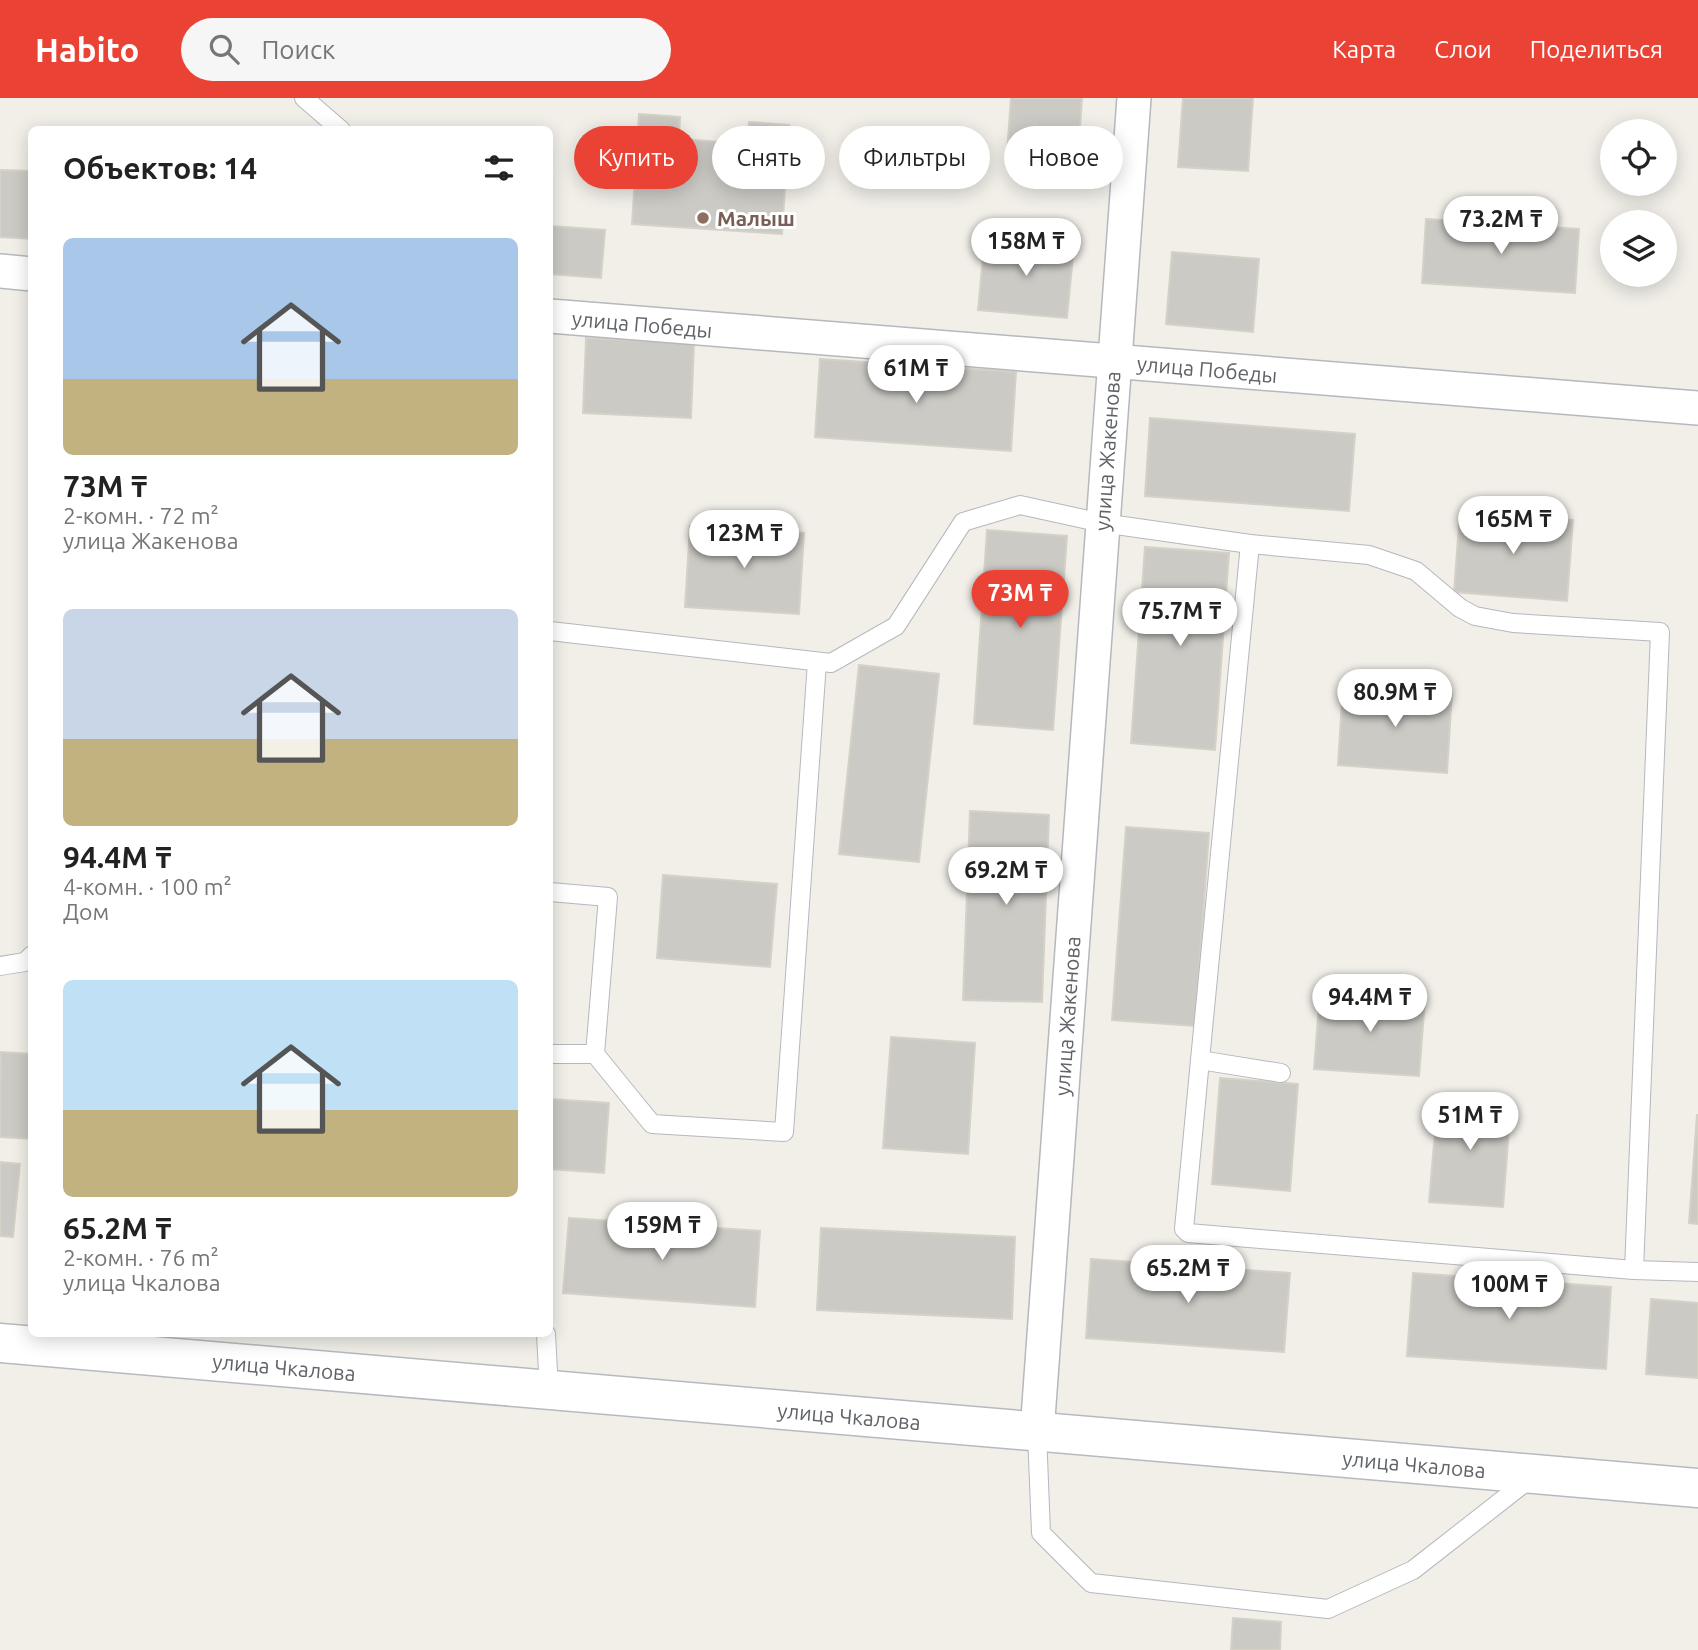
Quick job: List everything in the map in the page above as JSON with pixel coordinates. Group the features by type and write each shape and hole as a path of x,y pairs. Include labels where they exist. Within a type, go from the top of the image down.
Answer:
{"main road":[{"name":"улица Чкалова","path":"0,1343 1698,1488"}],"street":[{"name":"улица Жакенова","path":"1037,1432 1134,98"},
{"path":"0,271 28,274"},
{"name":"улица Победы","path":"553,316 1698,408"}],"lane":[{"path":"304,98 336,126"},
{"path":"553,631 831,663 896,626 963,522 1020,505 1102,523 1250,544 1369,555 1416,571 1475,616 1513,623 1660,632 1634,1270"},
{"path":"1250,544 1184,1229 1188,1233 1634,1270 1698,1272"},
{"path":"553,892 608,897 595,1054 652,1124 784,1132 817,662"},
{"path":"0,966 28,964"},
{"path":"553,1054 595,1054"},
{"path":"1200,1060 1281,1073"},
{"path":"546,1337 549,1390"},
{"path":"1037,1432 1041,1534 1091,1583 1328,1609 1413,1570 1536,1474"}],"building":[{"path":"1011,98 1082,98 1080,126 1009,126"},
{"path":"1183,98 1253,98 1248,171 1178,167"},
{"path":"639,114 680,117 680,126 638,126"},
{"path":"749,122 789,126 749,126"},
{"path":"698,140 712,141 712,189 785,189 782,234 632,224 634,189 698,189"},
{"path":"0,170 28,171 28,239 0,237"},
{"path":"1426,219 1579,229 1575,293 1422,283"},
{"path":"553,226 605,230 601,278 553,274"},
{"path":"985,237 1074,245 1067,318 978,310"},
{"path":"1172,252 1259,259 1253,332 1166,324"},
{"path":"586,338 694,343 691,418 583,413"},
{"path":"820,359 1016,372 1011,451 815,437"},
{"path":"1150,418 1355,434 1349,511 1145,496"},
{"path":"1460,511 1573,520 1567,601 1454,592"},
{"path":"690,526 804,533 799,614 685,607"},
{"path":"987,530 1067,536 1053,730 974,724"},
{"path":"1145,547 1229,553 1215,750 1131,743"},
{"path":"859,665 939,674 919,862 839,854"},
{"path":"1343,685 1452,692 1447,773 1338,765"},
{"path":"970,811 1049,815 1042,1002 963,1000"},
{"path":"1126,827 1209,833 1195,1026 1112,1020"},
{"path":"663,875 777,884 770,967 657,958"},
{"path":"1320,993 1425,1000 1419,1076 1314,1069"},
{"path":"891,1037 975,1043 968,1154 883,1148"},
{"path":"1,1052 28,1054 28,1139 0,1137"},
{"path":"1220,1078 1298,1084 1290,1191 1212,1184"},
{"path":"1438,1097 1511,1103 1503,1207 1429,1202"},
{"path":"553,1099 609,1103 604,1173 553,1169"},
{"path":"1698,1115 1698,1224 1689,1223"},
{"path":"0,1162 20,1164 13,1237 0,1236"},
{"path":"569,1218 760,1231 755,1307 563,1293"},
{"path":"821,1228 1015,1237 1012,1319 817,1310"},
{"path":"1091,1259 1290,1273 1284,1352 1086,1338"},
{"path":"1413,1273 1611,1287 1606,1369 1407,1356"},
{"path":"1651,1299 1698,1303 1698,1378 1646,1374"},
{"path":"1233,1618 1281,1622 1280,1650 1231,1650"}],"place":[{"name":"Малыш","path":"703,218"}]}
